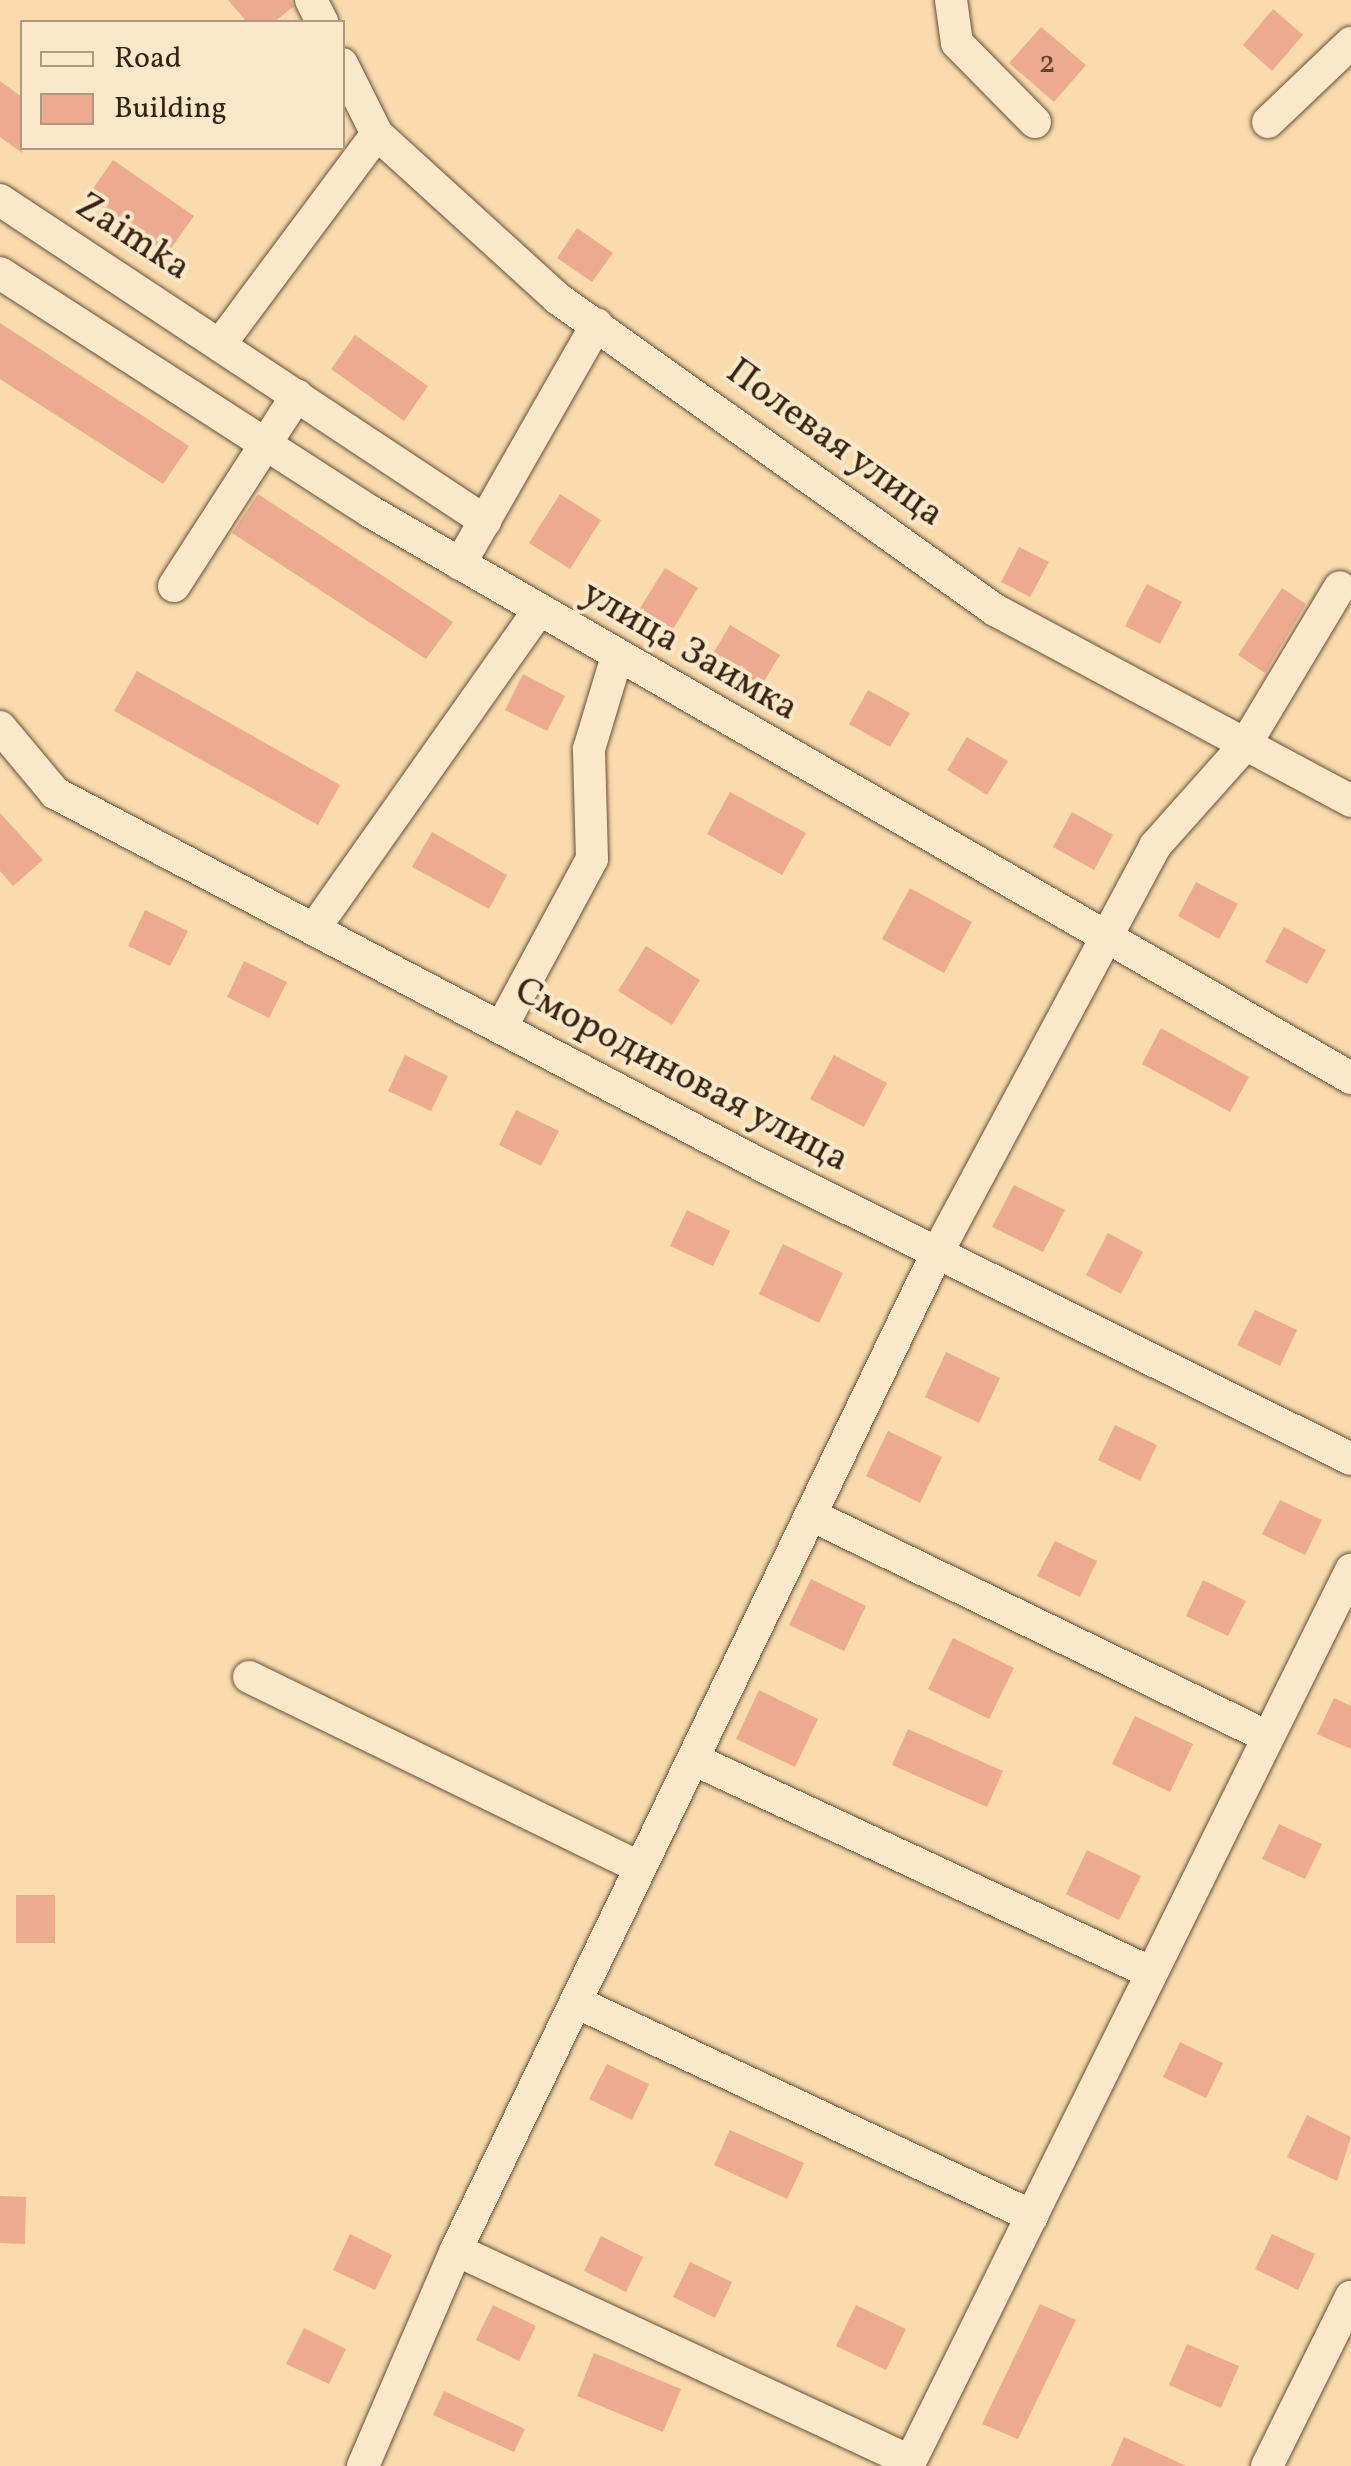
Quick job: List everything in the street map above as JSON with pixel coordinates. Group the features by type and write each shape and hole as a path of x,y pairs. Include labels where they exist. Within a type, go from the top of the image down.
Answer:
{"street":[{"path":"951,0 957,43 1035,122"},
{"path":"1268,122 1351,43"},
{"name":"Полевая улица","path":"345,70 377,134 597,324 995,610 1351,802"},
{"path":"221,343 377,134"},
{"name":"Zaimka","path":"0,200 485,521"},
{"name":"улица Заимка","path":"0,273 460,564 1108,944 1351,1078"},
{"path":"460,564 597,324"},
{"path":"174,586 298,395"},
{"path":"363,2466 456,2250 937,1253 1108,944 1155,846 1245,745 1340,587"},
{"path":"314,929 539,610"},
{"path":"501,1028 592,859 589,749 617,656"},
{"name":"Смородиновая улица","path":"0,726 55,793 937,1253 1351,1460"},
{"path":"811,1515 1268,1737"},
{"path":"456,2250 909,2464 1351,1570"},
{"path":"248,1676 640,1868"},
{"path":"693,1759 1152,1973"},
{"path":"576,2002 1032,2216"},
{"path":"1266,2466 1351,2298"}],"building":[{"path":"228,0 291,0 293,7 277,20 245,20"},
{"path":"1273,9 1303,35 1272,71 1243,45"},
{"path":"1041,27 1086,65 1054,102 1009,63"},
{"path":"0,81 20,96 22,153 0,137"},
{"path":"113,160 194,216 167,254 87,197"},
{"path":"577,228 613,253 592,282 557,258"},
{"path":"0,323 189,446 163,484 0,379"},
{"path":"355,335 428,386 404,421 331,369"},
{"path":"258,494 453,622 426,659 232,533"},
{"path":"560,494 601,520 570,569 529,543"},
{"path":"1019,547 1049,562 1030,597 1001,582"},
{"path":"665,568 698,588 673,629 640,608"},
{"path":"1147,584 1182,602 1160,644 1125,626"},
{"path":"1282,588 1306,604 1265,673 1238,655"},
{"path":"730,625 780,655 755,696 705,667"},
{"path":"137,671 340,785 318,825 114,711"},
{"path":"523,674 565,696 547,731 505,710"},
{"path":"868,690 910,713 890,747 849,724"},
{"path":"967,737 1008,761 987,795 947,770"},
{"path":"730,792 806,833 782,875 707,834"},
{"path":"1072,812 1113,835 1094,870 1053,847"},
{"path":"0,813 43,860 13,886 0,871"},
{"path":"432,832 507,875 489,909 412,867"},
{"path":"1196,882 1238,904 1219,939 1178,916"},
{"path":"910,888 972,922 944,973 882,939"},
{"path":"145,910 188,931 170,966 128,946"},
{"path":"1284,927 1326,950 1307,984 1265,962"},
{"path":"646,946 700,980 672,1025 618,991"},
{"path":"244,961 287,982 269,1018 227,997"},
{"path":"1161,1028 1249,1077 1230,1112 1142,1064"},
{"path":"405,1055 448,1076 431,1111 388,1091"},
{"path":"834,1055 887,1083 864,1127 810,1099"},
{"path":"516,1110 559,1131 541,1166 499,1145"},
{"path":"1014,1185 1065,1210 1043,1252 992,1227"},
{"path":"687,1210 730,1231 713,1266 670,1246"},
{"path":"1108,1233 1143,1252 1121,1294 1086,1275"},
{"path":"783,1244 843,1273 819,1323 759,1294"},
{"path":"1255,1310 1297,1330 1280,1366 1237,1345"},
{"path":"946,1352 1000,1378 979,1423 925,1397"},
{"path":"1115,1425 1157,1445 1140,1481 1098,1460"},
{"path":"888,1431 942,1457 920,1503 866,1476"},
{"path":"1280,1500 1322,1520 1305,1555 1262,1534"},
{"path":"1055,1541 1097,1561 1080,1597 1037,1576"},
{"path":"811,1579 866,1606 844,1651 789,1625"},
{"path":"1203,1580 1246,1601 1228,1636 1186,1616"},
{"path":"953,1638 1014,1668 989,1719 928,1689"},
{"path":"759,1690 818,1719 795,1767 736,1739"},
{"path":"1334,1698 1351,1706 1351,1749 1317,1734"},
{"path":"1135,1716 1193,1744 1170,1792 1112,1764"},
{"path":"908,1729 1003,1771 987,1807 892,1765"},
{"path":"1279,1824 1322,1844 1305,1879 1262,1859"},
{"path":"1087,1850 1141,1876 1119,1920 1066,1894"},
{"path":"16,1895 55,1895 55,1943 16,1943"},
{"path":"1180,2042 1223,2063 1206,2098 1163,2077"},
{"path":"607,2064 649,2084 632,2120 589,2099"},
{"path":"1307,2115 1351,2137 1337,2181 1287,2157"},
{"path":"730,2130 804,2163 787,2199 714,2165"},
{"path":"0,2196 26,2197 25,2244 0,2243"},
{"path":"350,2234 392,2255 375,2290 333,2270"},
{"path":"1272,2234 1315,2254 1298,2290 1255,2269"},
{"path":"601,2236 643,2257 626,2292 584,2271"},
{"path":"690,2262 732,2282 715,2318 673,2297"},
{"path":"1040,2304 1076,2320 1018,2439 982,2424"},
{"path":"493,2305 536,2326 519,2361 476,2340"},
{"path":"856,2305 906,2329 886,2370 836,2346"},
{"path":"304,2328 346,2349 329,2384 286,2364"},
{"path":"1187,2344 1239,2366 1221,2408 1169,2385"},
{"path":"594,2353 681,2389 663,2432 577,2396"},
{"path":"444,2391 525,2429 514,2452 433,2415"},
{"path":"1124,2437 1186,2466 1111,2466"}]}
